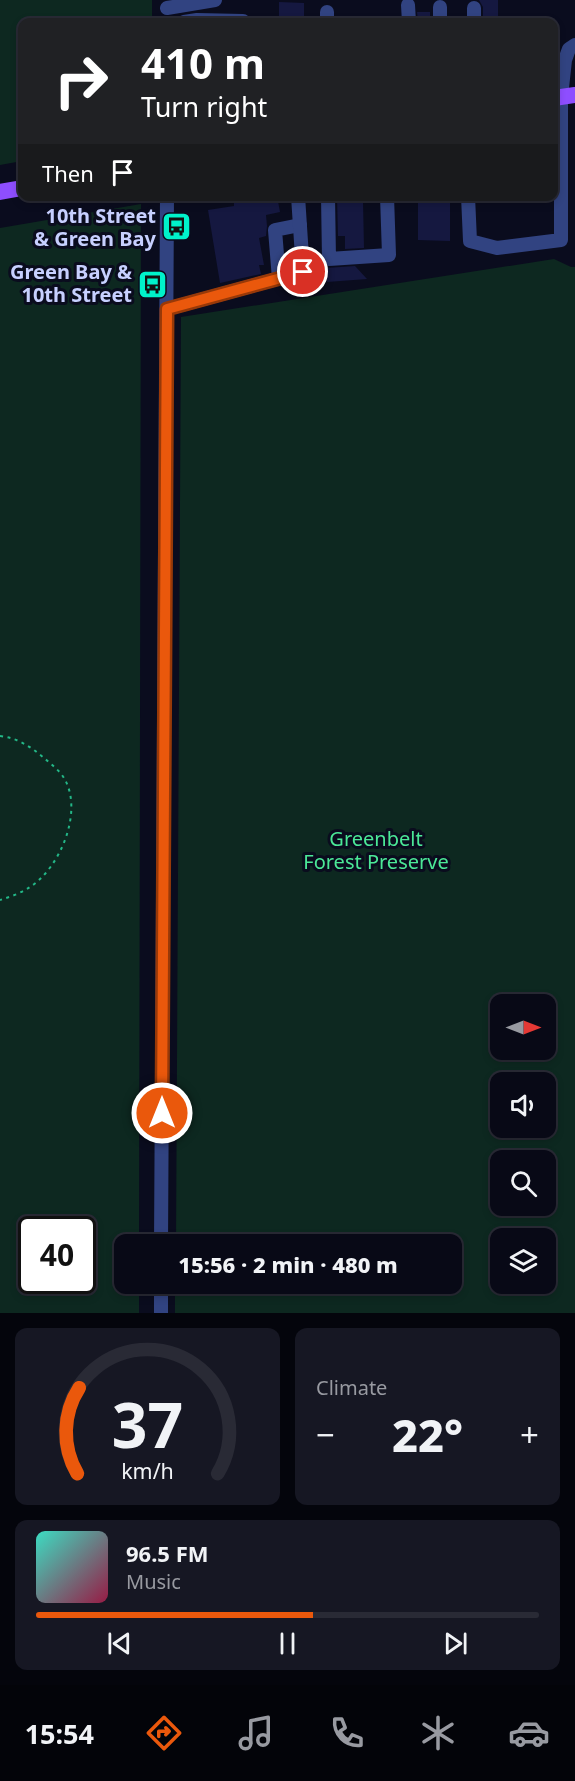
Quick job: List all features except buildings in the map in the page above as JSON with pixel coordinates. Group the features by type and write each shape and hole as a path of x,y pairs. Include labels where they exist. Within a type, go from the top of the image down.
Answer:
{"main road":[{"path":"0,192 18,189"}],"street":[{"path":"167,10 215,0"},
{"path":"408,5 409,18"},
{"path":"440,7 440,18"},
{"path":"468,201 470,241 497,248 561,240 565,60 569,49 575,45"},
{"path":"161,1234 168,201"},
{"path":"167,309 303,272 298,201"},
{"path":"328,201 329,259 389,255 387,201"},
{"path":"279,279 275,230 300,225"},
{"path":"161,1294 161,1313"}],"path":[{"path":"0,736 20,741 50,763 63,777 69,788 72,804 71,821 65,840 45,874 30,887 0,900"}],"green space":[{"path":"0,0 152,0 152,18 18,18 18,162 0,165"},
{"path":"141,204 139,1234 114,1234 114,1294 139,1294 139,1313 0,1313 0,228"},
{"name":"Greenbelt Forest Preserve","path":"554,259 575,267 575,1313 175,1313 175,1294 462,1294 462,1234 176,1234 181,317"}],"place":[{"name":"10th Street & Green Bay","path":"177,227"},
{"name":"Green Bay & 10th Street","path":"153,284"}],"route":[{"path":"162,1113 167,309 303,272"}]}
